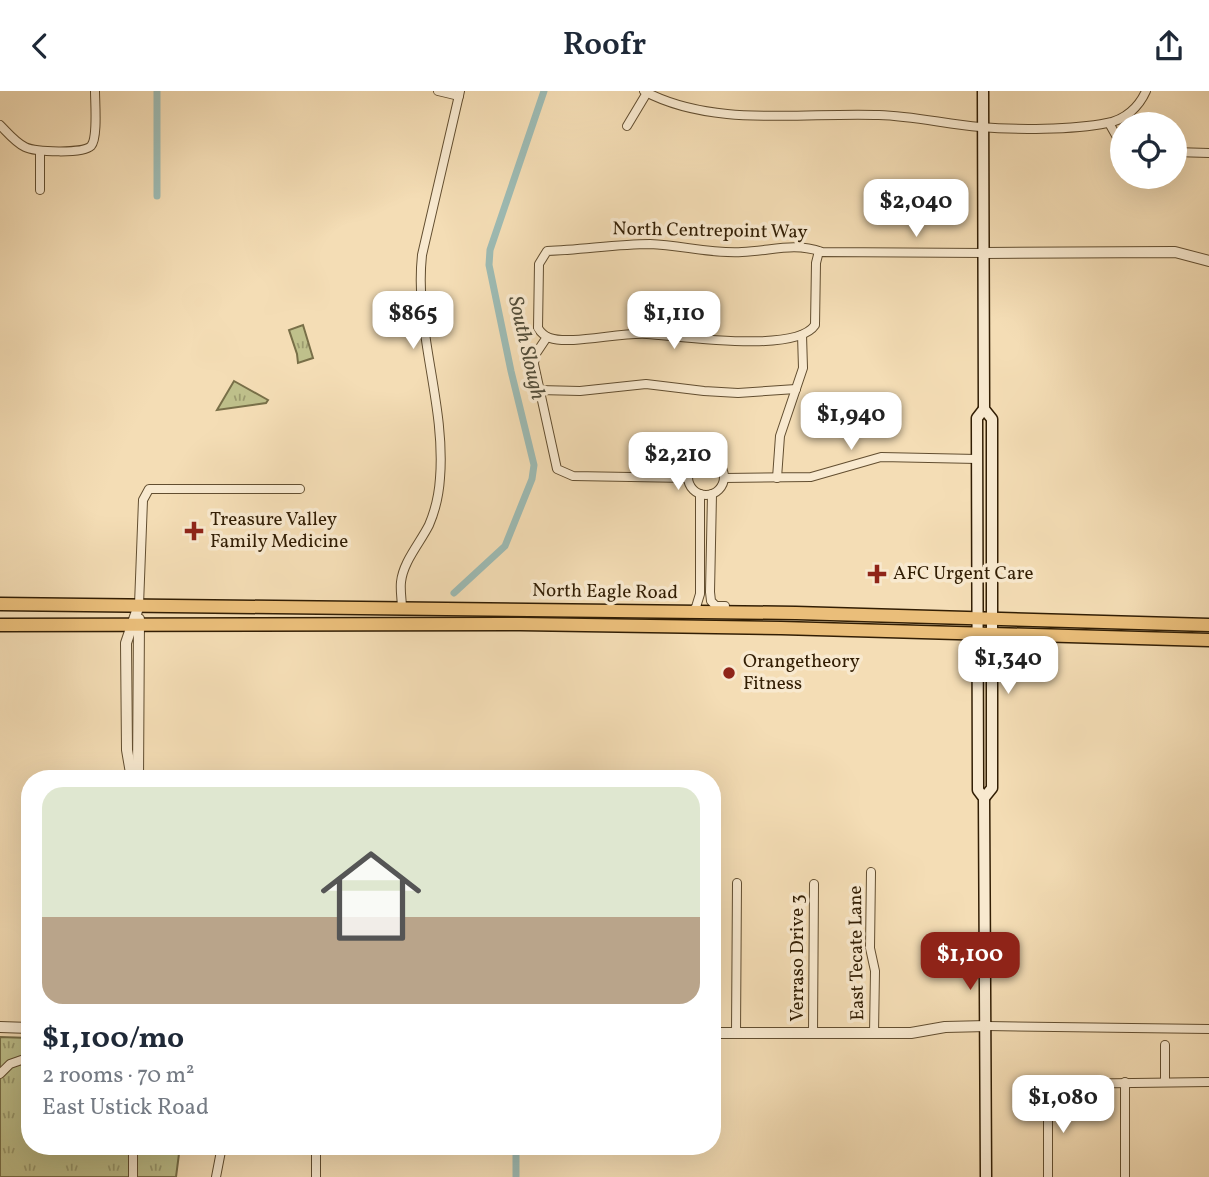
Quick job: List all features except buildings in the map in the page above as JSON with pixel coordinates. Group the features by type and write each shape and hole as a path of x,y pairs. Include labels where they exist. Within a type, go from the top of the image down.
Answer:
{"highway":[{"name":"North Eagle Road","path":"0,604 796,613 1209,625"},
{"path":"520,624 527,617 614,618 624,611"},
{"path":"634,625 638,618 686,618 690,613"},
{"name":"North Eagle Road","path":"0,625 634,625 1209,640"}],"main road":[{"path":"983,91 984,409 977,418 977,635 978,790 984,798 986,1177"},
{"path":"984,409 992,419 992,788 984,798"}],"street":[{"path":"0,125 27,149 83,151 91,146 95,137 95,91"},
{"path":"402,609 401,581 406,566 429,524 437,502 440,477 439,438 420,277 422,255 459,93 438,91"},
{"path":"1130,112 1146,91"},
{"path":"627,126 646,92 692,110 726,114 881,115 983,127 1071,127 1110,123"},
{"path":"40,151 40,190"},
{"path":"1187,152 1209,153"},
{"name":"North Centrepoint Way","path":"547,337 538,328 539,264 545,253 653,244 740,253 789,246 804,246 819,251 1167,251 1209,261"},
{"path":"688,478 573,476 557,469 539,390 535,355 547,337 561,340 643,334 737,342 769,341 808,333 815,325 816,263 819,251"},
{"path":"777,478 780,436 803,368 802,335"},
{"path":"539,390 580,391 646,384 727,392 796,389"},
{"path":"724,478 811,477 881,457 977,459"},
{"path":"708,459 718,464 724,478 719,490 712,494 700,494 692,488 688,478 695,463 708,459"},
{"path":"138,770 136,626 143,500 149,489 300,489"},
{"path":"690,613 696,607 700,594 700,494"},
{"path":"712,494 711,601 716,606 779,607 796,613"},
{"path":"130,770 127,750 126,643 136,626"},
{"name":"East Tecate Lane","path":"871,872 870,948 875,971 874,1033"},
{"path":"736,1033 737,883"},
{"name":"Verraso Drive 3","path":"813,1033 814,884"},
{"path":"721,1033 911,1033 945,1027 987,1026 1209,1028"},
{"path":"0,1027 21,1028"},
{"path":"1165,1045 1165,1082"},
{"path":"0,1074 10,1064 21,1060"},
{"path":"1048,1177 1048,1098 1052,1087 1063,1082 1209,1082"},
{"path":"1125,1082 1125,1177"},
{"path":"132,1155 132,1177"},
{"path":"216,1177 220,1155"},
{"path":"316,1155 316,1177"}],"green space":[{"path":"303,325 313,358 298,363 289,330"},
{"path":"234,381 268,400 266,403 217,410"},
{"path":"0,1037 21,1038 21,1155 179,1155 176,1177 0,1177"}],"waterway":[{"path":"157,91 157,196"},
{"name":"South Slough","path":"454,593 505,546 532,479 534,465 489,265 490,250 544,91"},
{"path":"516,1155 516,1177"}],"place":[{"name":"Treasure Valley Family Medicine","path":"194,531"},
{"name":"AFC Urgent Care","path":"877,574"},
{"name":"Orangetheory Fitness","path":"729,673"}]}
